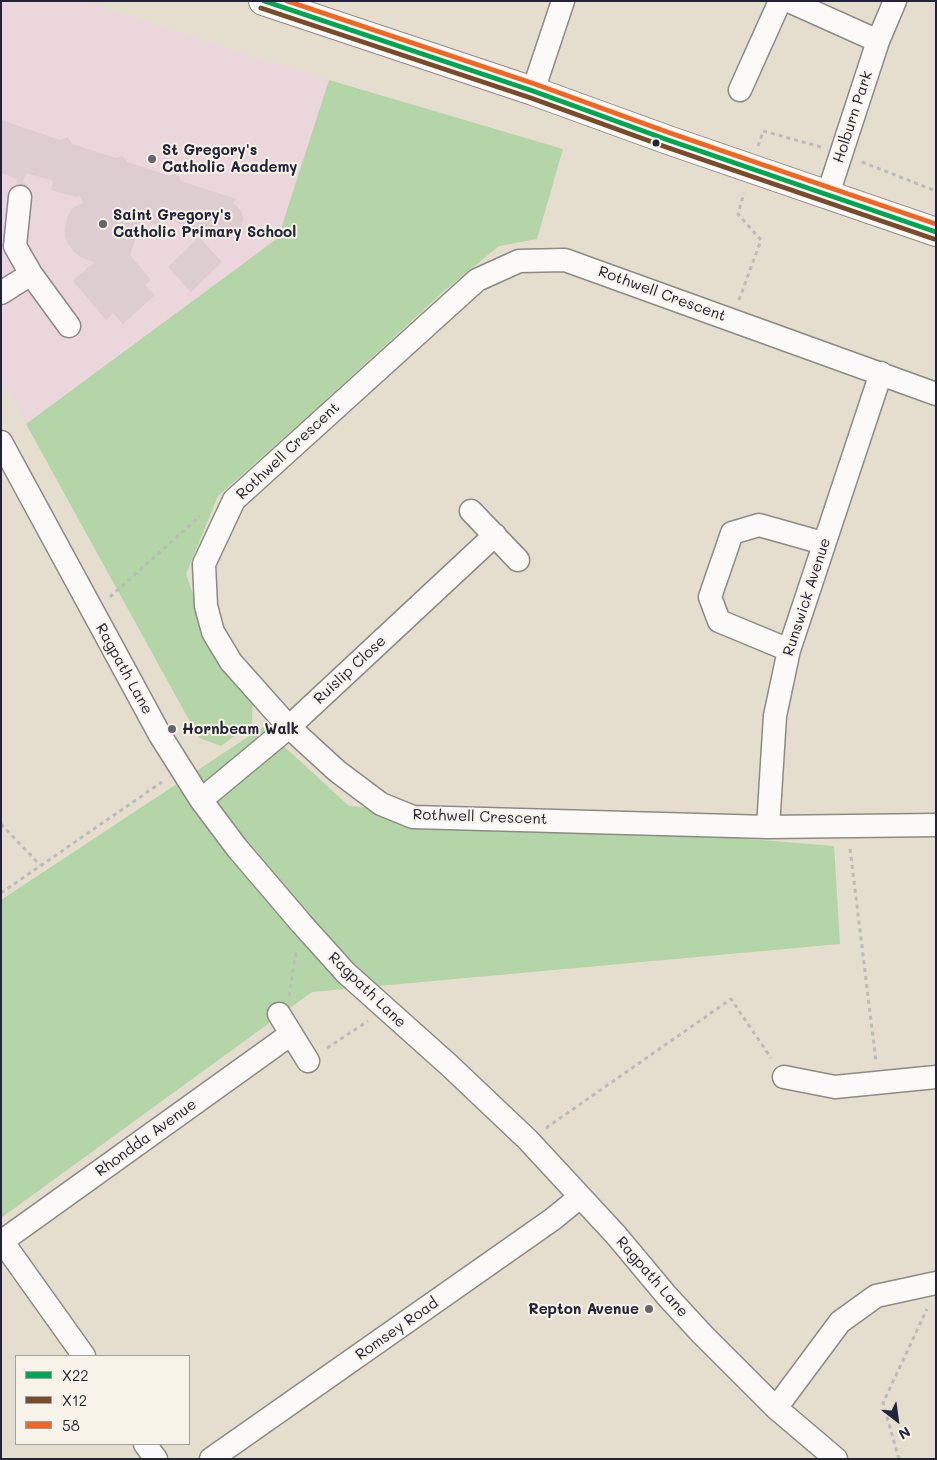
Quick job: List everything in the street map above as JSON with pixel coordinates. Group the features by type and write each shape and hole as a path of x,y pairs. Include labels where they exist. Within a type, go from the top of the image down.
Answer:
{"main road":[{"path":"263,1 533,91 936,232"}],"street":[{"path":"533,91 563,1"},
{"path":"740,90 780,1"},
{"path":"789,1 878,41"},
{"name":"Holburn Park","path":"828,194 878,41 895,1"},
{"path":"20,198 15,246 31,274 69,326"},
{"name":"Rothwell Crescent","path":"936,394 565,260 519,261 477,280 234,500 204,564 206,606 213,632 231,662 289,727 336,771 381,804 413,817 768,827 936,825"},
{"path":"1,293 31,274"},
{"name":"Runswick Avenue","path":"768,827 774,716 789,650 881,373"},
{"name":"Ragpath Lane","path":"4,454 160,735 202,800 237,848 300,923 346,973 450,1066 528,1140 616,1235 667,1296 702,1334 776,1408 836,1459"},
{"path":"471,511 518,560"},
{"path":"789,650 719,621 710,597 732,534 759,525 823,544"},
{"name":"Ruislip Close","path":"202,800 289,727 494,535"},
{"path":"278,1014 308,1061"},
{"name":"Rhondda Avenue","path":"2,1241 291,1034"},
{"path":"784,1077 835,1087 936,1077"},
{"name":"Romsey Road","path":"211,1459 553,1220 580,1196"},
{"path":"2,1241 83,1355"},
{"path":"776,1408 840,1322 876,1296 936,1283"},
{"path":"147,1445 156,1459"}],"path":[{"path":"731,319 761,240 738,214 750,168"},
{"path":"93,612 220,498 234,500"},
{"path":"1,893 159,784 180,767"},
{"path":"1,824 40,866"},
{"path":"848,826 879,1083"},
{"path":"278,1014 288,1008 300,923"},
{"path":"528,1140 731,999 784,1077"},
{"path":"308,1061 385,1009"},
{"path":"899,1459 883,1403 928,1308"}],"shaded area":[{"name":"St Gregory's Catholic Academy","path":"1,1 84,1 329,80 278,238 26,424 1,378"}],"green space":[{"path":"329,80 563,149 537,239 499,246 444,291 218,496 186,574 212,650 253,691 252,723 221,746 199,738 26,424 278,238"},
{"path":"263,727 349,806 834,846 840,944 312,992 1,1218 1,900"}],"building":[{"name":"Saint Gregory's Catholic Primary School","path":"1,120 60,140 68,137 72,144 116,158 123,156 127,162 170,176 177,173 181,181 237,199 232,203 241,211 243,219 241,227 237,233 228,237 219,237 163,218 159,226 142,220 130,255 151,280 145,285 155,295 123,324 113,313 106,320 73,281 94,262 82,258 75,253 65,237 68,215 73,208 83,202 80,196 75,197 51,190 53,181 26,173 23,182 28,186 28,190 15,191 17,179 1,173"},
{"path":"199,237 222,262 191,292 168,267"}],"transit line":[{"name":"X22","path":"264,1 533,91 668,140 936,232"},
{"name":"58","path":"287,1 535,84 670,133 936,224"},
{"name":"X12","path":"261,8 531,98 666,147 934,239"}],"place":[{"name":"St Gregory's Catholic Academy","path":"152,159"},
{"name":"Saint Gregory's Catholic Primary School","path":"103,224"},
{"name":"Hornbeam Walk","path":"172,729"},
{"name":"Repton Avenue","path":"649,1309"}]}
